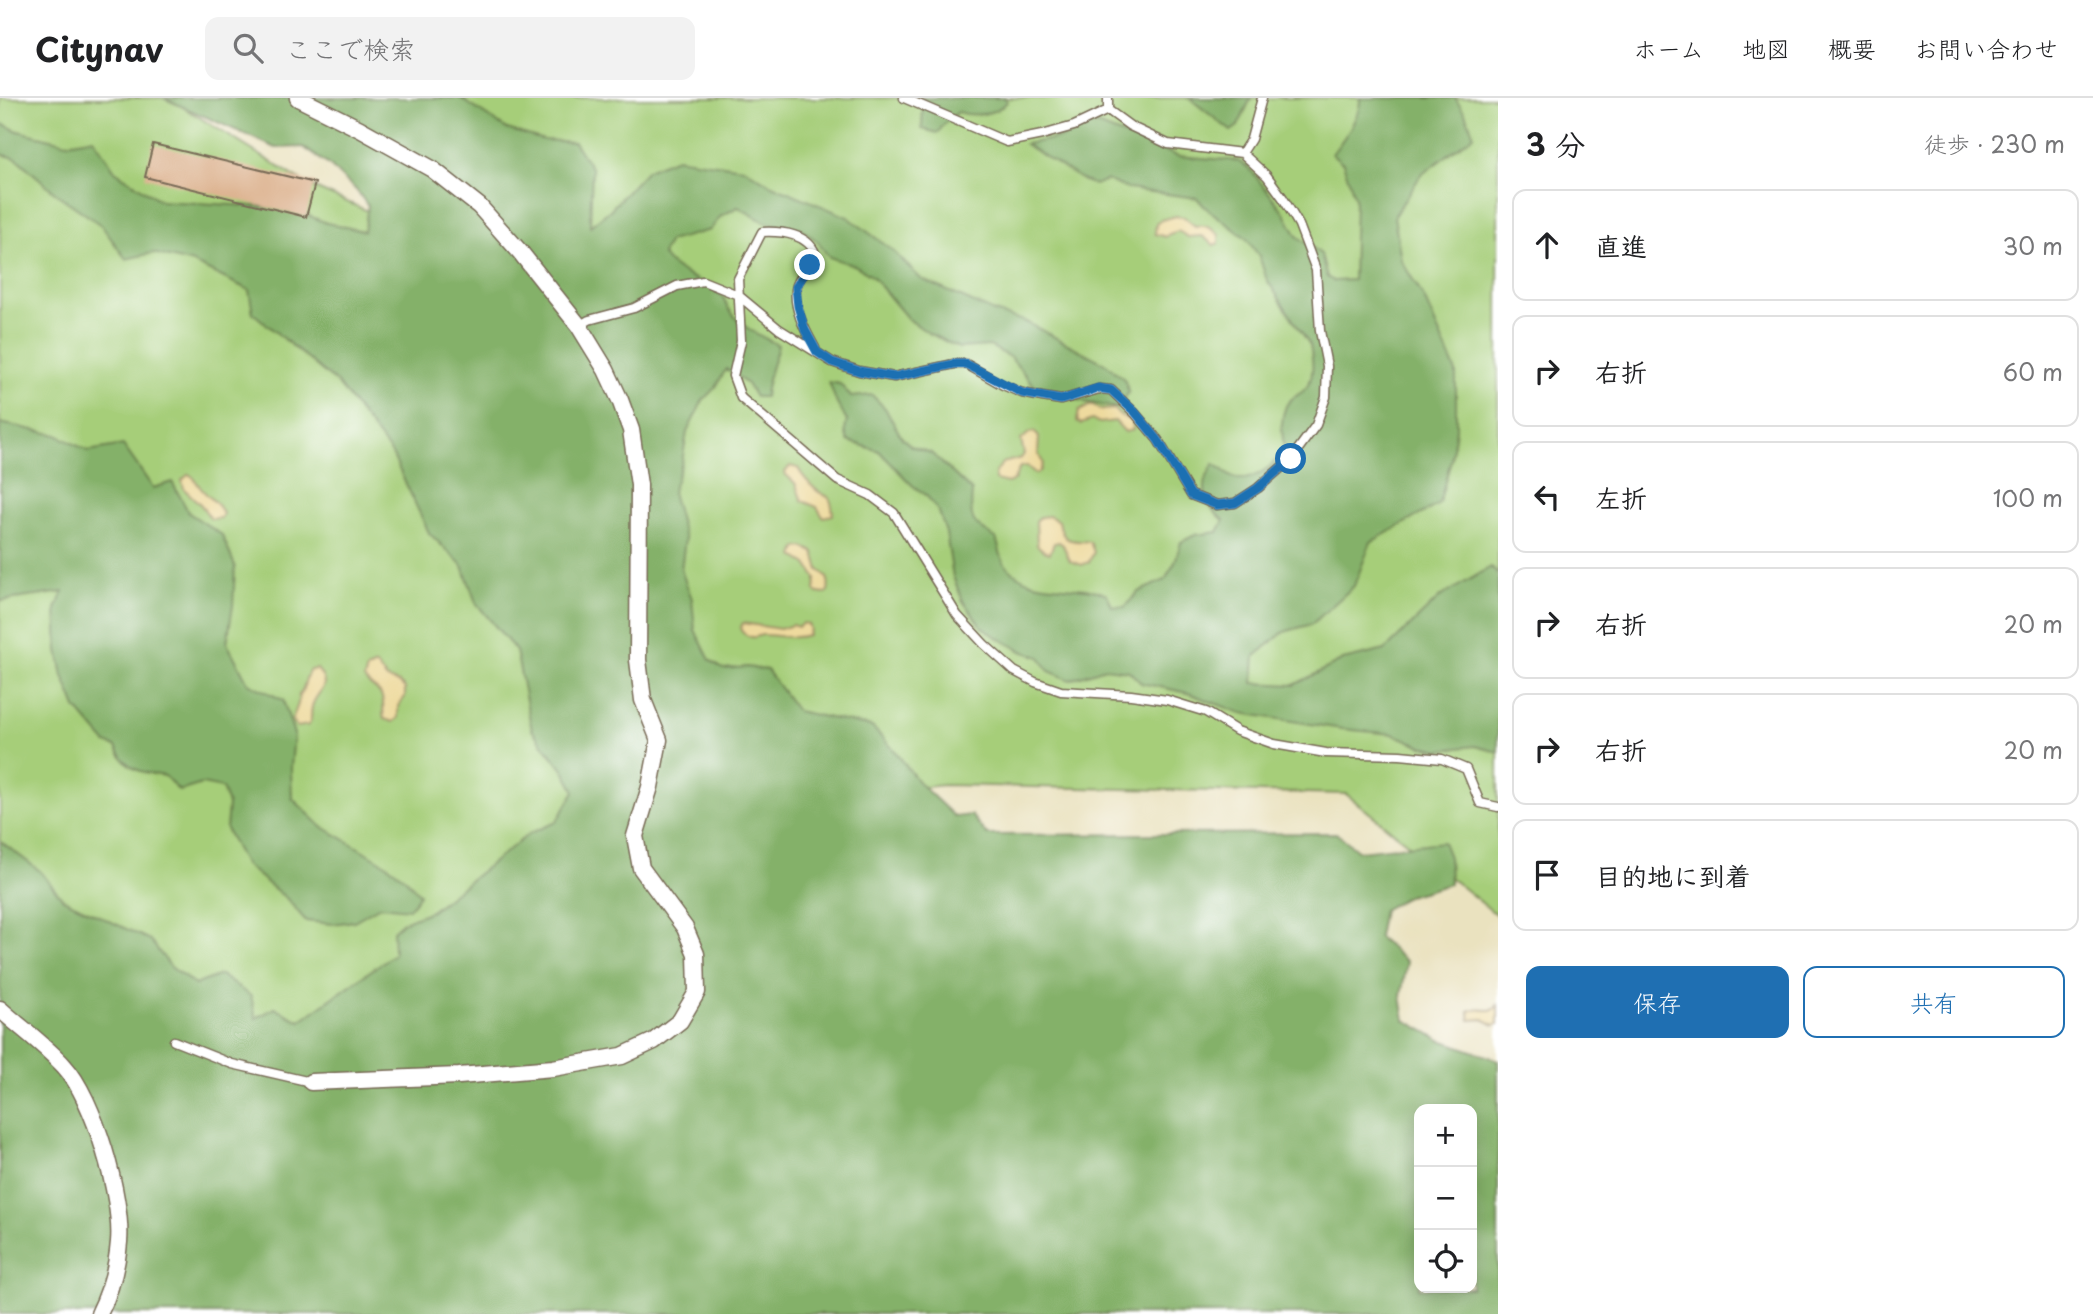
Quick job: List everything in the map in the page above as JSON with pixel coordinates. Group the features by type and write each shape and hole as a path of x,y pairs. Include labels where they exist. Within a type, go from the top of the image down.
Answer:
{"street":[{"path":"298,98 432,169 479,206 521,253 579,326 606,370 620,400 631,430 639,485 638,660 643,700 659,740 650,787 635,836 641,868 685,928 696,954 697,992 680,1021 654,1041 622,1056 553,1068 459,1076 311,1082"},
{"path":"0,1009 65,1067 85,1097 107,1154 120,1241 109,1294 99,1314"}],"lane":[{"path":"904,98 1007,142 1074,126 1108,110"},
{"path":"1108,98 1108,110"},
{"path":"1242,153 1251,139 1262,98"},
{"path":"579,326 589,320 634,308 677,286 704,281 738,295 779,328 832,362 859,371 894,377 954,364 966,364 1003,385 1042,397 1061,400 1098,388 1111,390 1135,412 1158,440 1191,495 1217,505 1235,503 1258,488 1291,459 1316,425 1326,397 1316,270 1299,225 1283,198 1267,176 1242,153 1168,144 1130,126 1108,110"},
{"path":"817,352 805,330 796,287 816,257 813,248 796,235 778,231 762,232 738,279 741,341 733,376 741,398 837,480 870,495 894,513 957,615 1014,671 1061,691 1167,700 1206,712 1237,731 1274,744 1326,753 1400,755 1442,760 1466,769 1480,803 1498,807"},
{"path":"174,1041 232,1063 311,1082"}],"green space":[{"path":"0,98 168,98 310,186 368,211 636,781 322,1072 0,875"},
{"path":"163,98 460,98 507,129 544,140 574,142 592,169 590,226 610,210 647,170 676,158 743,168 772,185 848,217 892,250 921,279 994,312 1024,321 1106,364 1124,379 1129,392 1117,408 1036,388 1011,358 990,346 959,348 930,334 908,319 873,277 856,266 829,257 817,241 800,228 766,223 738,207 721,216 710,230 669,241 662,254 667,261 681,272 714,289 739,321 778,345 765,397 755,397 747,384 726,369 716,387 703,400 687,432 682,462 672,492 685,539 681,570 692,599 695,630 710,660 723,669 747,667 767,670 797,711 872,727 895,751 920,784 955,817 971,815 987,835 1336,833 1359,851 1443,842 1449,857 1450,884 1408,896 1383,910 1378,937 1407,962 1401,996 1405,1020 1441,1040 1498,1060 1498,1314 0,1314 0,841 40,871 63,899 150,940 171,967 195,985 220,975 251,996 256,1018 275,1008 300,1021 394,954 393,931 403,922 431,911 530,833 556,822 575,791 564,771 532,730 516,651 476,603 463,566 429,533 392,454 338,384 253,313 249,290 193,263 153,253 126,259 101,225 58,195 16,158 0,154 0,123 18,131 67,143 93,138 115,171 161,201 290,208 327,223 364,231 368,206 356,190 330,166 303,147 276,148"},
{"path":"323,98 1498,98 1498,916 1346,794 944,785 879,792 680,730"},
{"path":"923,98 1006,98 1007,102 984,114 958,112 938,133 922,129"},
{"path":"1189,98 1251,98 1238,126 1231,131"},
{"path":"1360,98 1455,98 1474,135 1421,175 1394,216 1401,260 1424,298 1456,372 1456,430 1451,460 1439,504 1371,542 1354,586 1312,624 1284,632 1255,656 1253,683 1294,685 1343,660 1385,650 1440,597 1491,567 1498,575 1498,752 1475,746 1441,750 1422,746 1393,734 1241,713 1188,693 1141,683 1129,671 1105,668 1070,680 1049,671 1040,657 1024,652 981,626 963,601 953,577 946,533 939,512 926,495 913,486 879,451 848,441 845,431 847,420 837,404 829,382 840,384 851,397 872,395 885,408 902,438 911,446 931,453 972,491 971,509 976,524 996,538 1003,561 1015,574 1040,584 1094,590 1107,594 1112,606 1125,607 1138,592 1165,580 1175,562 1181,542 1195,535 1218,532 1224,520 1211,508 1205,494 1206,480 1214,464 1239,479 1262,472 1280,456 1284,450 1282,423 1286,406 1310,382 1310,345 1267,280 1259,256 1246,238 1197,198 1128,189 1106,180 1095,185 1084,181 1025,144 1064,137 1088,125 1100,126 1178,156 1238,161 1249,168 1284,212 1297,236 1321,254 1327,277 1334,281 1353,280 1355,198 1343,163 1332,154 1358,113"},
{"path":"0,423 57,435 88,451 123,445 153,488 172,482 189,513 222,535 235,566 233,606 227,643 248,683 283,700 294,734 292,798 321,826 404,877 420,894 409,909 380,906 354,921 332,924 306,921 287,899 244,864 226,829 228,805 222,788 202,784 179,791 165,776 130,766 116,747 106,743 76,708 63,676 58,650 56,609 63,592 0,601"}],"sand":[{"path":"1176,216 1184,217 1195,226 1211,229 1219,235 1219,243 1214,245 1202,236 1188,237 1178,231 1166,237 1155,234 1156,224"},
{"path":"1091,405 1101,410 1114,409 1131,421 1133,430 1125,432 1115,421 1100,423 1092,420 1081,424 1077,421 1079,411"},
{"path":"1034,432 1039,437 1038,453 1043,463 1040,472 1036,474 1027,466 1020,467 1014,480 1008,483 995,480 995,474 1002,463 1021,458 1024,454 1021,440"},
{"path":"790,466 798,468 817,491 829,498 833,515 823,517 817,507 802,501 795,483 786,475 785,472"},
{"path":"189,474 218,505 223,513 221,518 211,519 184,489 182,480"},
{"path":"1049,516 1059,521 1065,537 1072,541 1090,542 1094,552 1089,562 1082,565 1070,561 1059,542 1054,543 1050,553 1037,545 1036,521 1040,517"},
{"path":"803,547 814,552 819,570 827,578 828,591 824,594 815,591 816,578 807,564 794,556 797,548"},
{"path":"743,623 780,629 792,625 798,627 803,623 808,624 810,629 808,635 803,636 753,637 742,632 740,628"},
{"path":"376,665 387,679 405,688 405,697 398,706 398,718 393,722 384,719 381,695 364,679 367,669"},
{"path":"317,669 322,675 324,685 311,710 309,725 297,727 292,720 299,695 310,670"},
{"path":"1498,1005 1498,1024 1494,1025 1483,1019 1470,1020 1469,1011 1491,1010"}],"building":[{"path":"153,144 315,183 306,217 145,177"}],"route":[{"path":"810,265 796,287 798,306 805,330 817,352 832,362 859,371 894,377 954,364 966,364 1022,393 1061,400 1098,388 1111,390 1135,412 1158,440 1191,495 1217,505 1235,503 1258,488 1291,459"}]}
